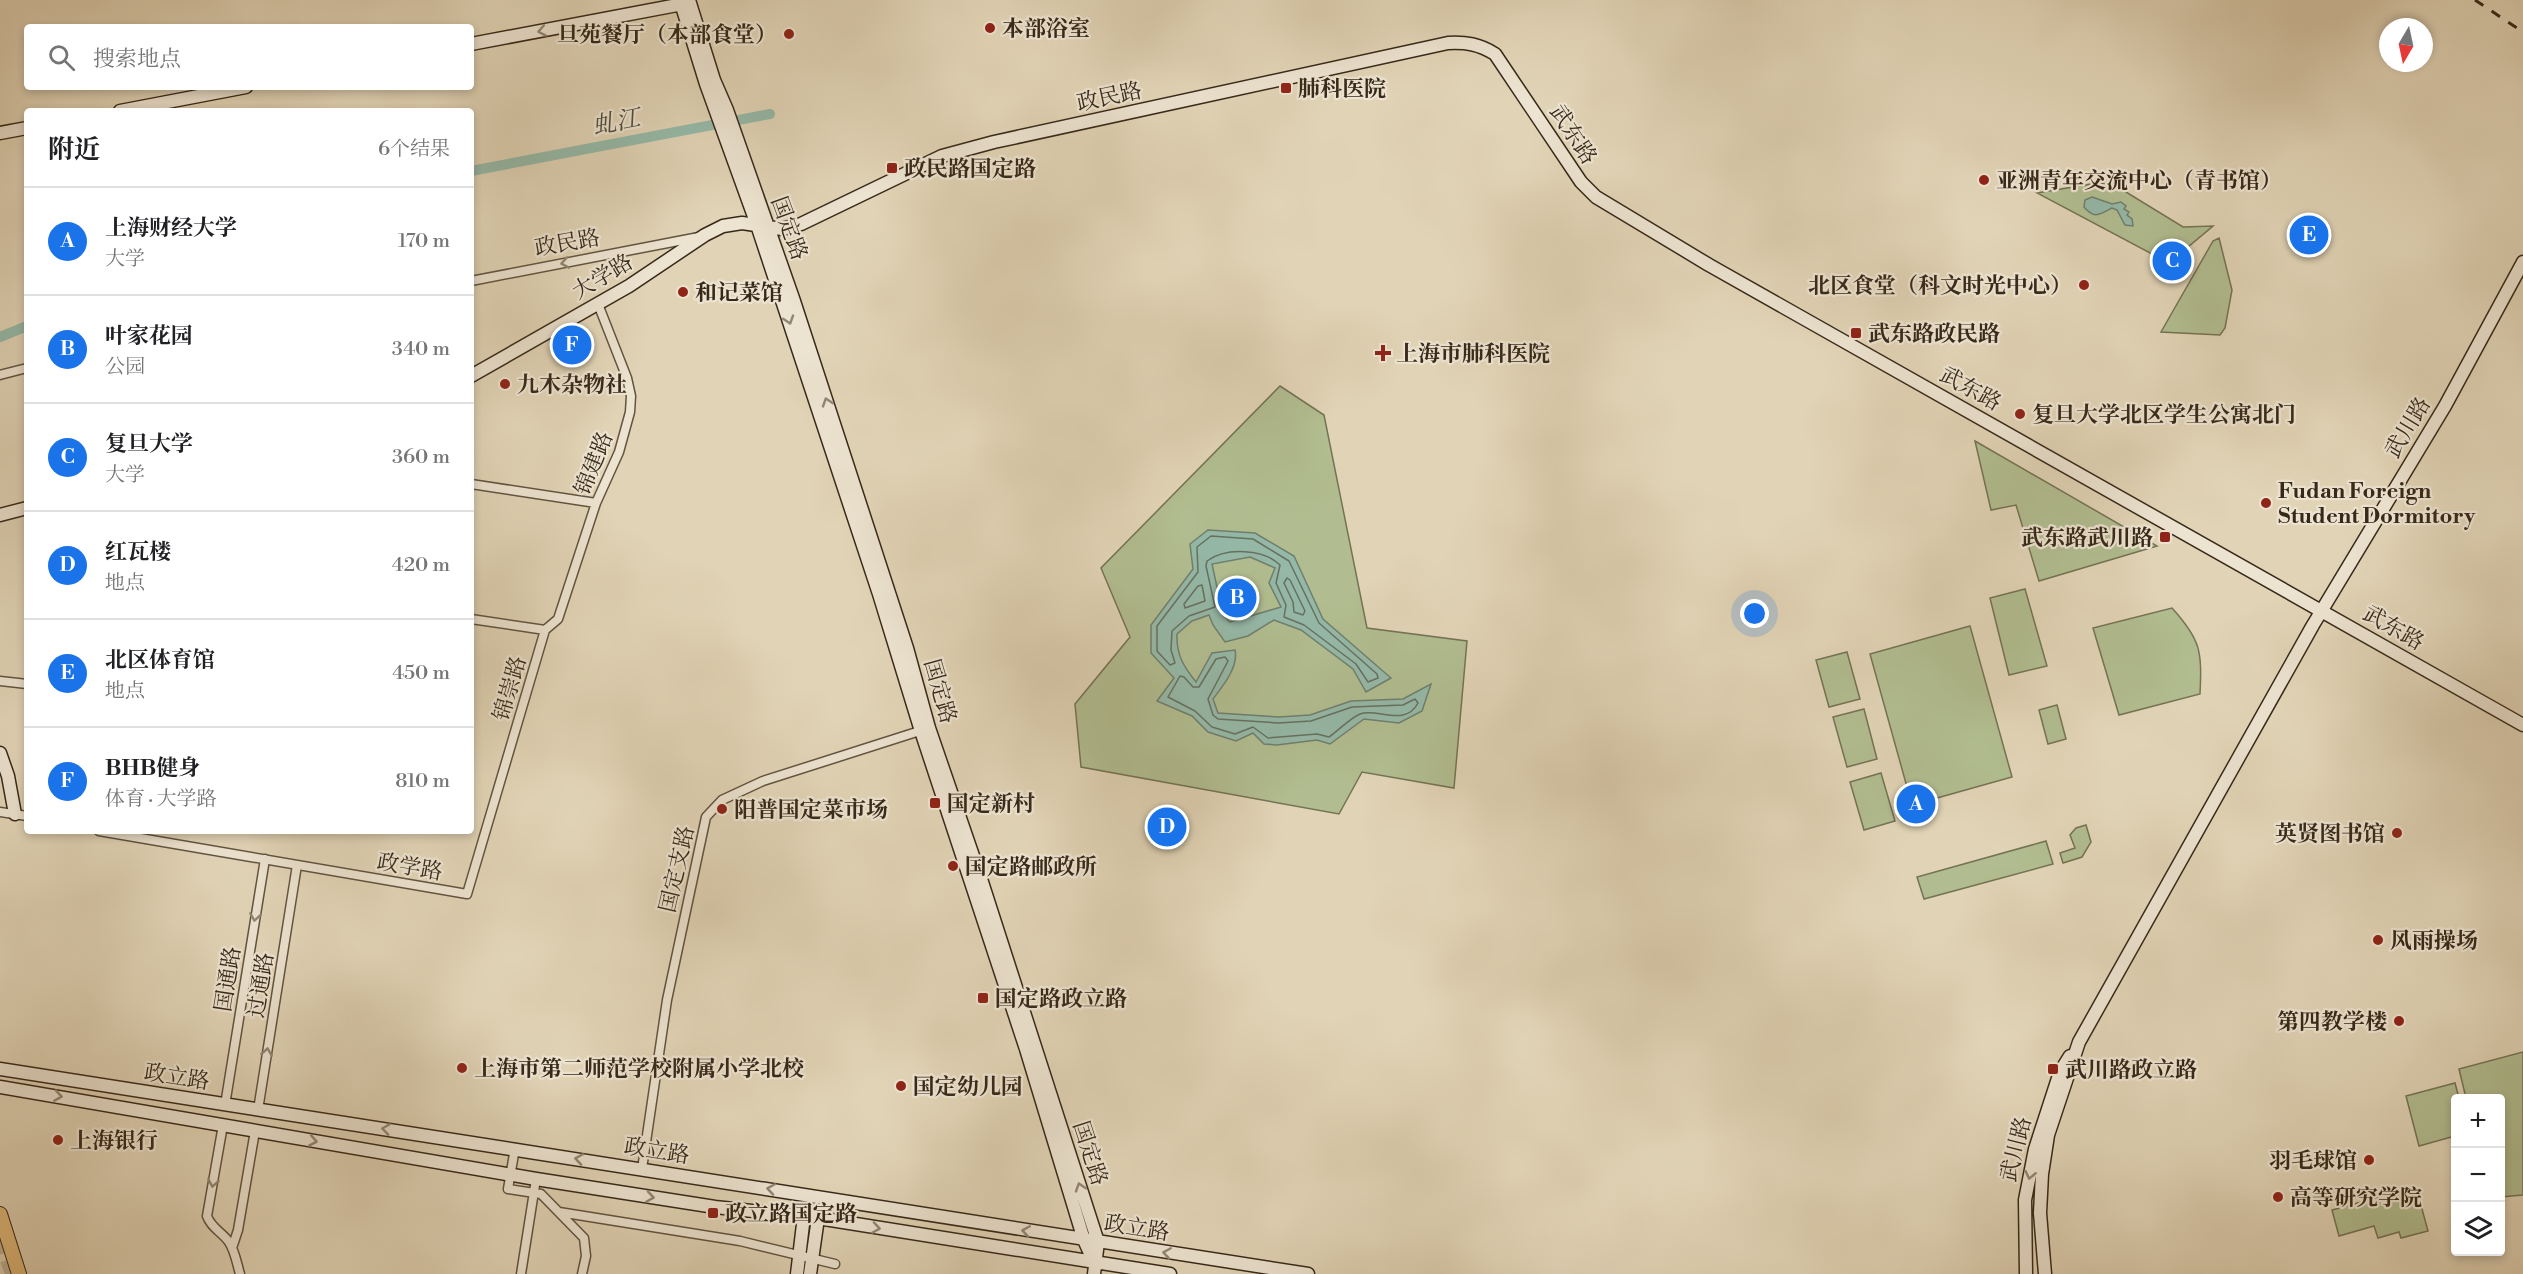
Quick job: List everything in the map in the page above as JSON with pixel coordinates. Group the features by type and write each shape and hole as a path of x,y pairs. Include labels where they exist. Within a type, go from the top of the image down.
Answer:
{"main road":[{"path":"0,1214 19,1274"}],"street":[{"path":"474,43 685,2"},
{"name":"国定路","path":"685,2 706,84 723,111 762,226 794,301 907,648 925,730 1094,1268"},
{"name":"政民路","path":"762,226 782,229 801,224 942,156 994,142 1448,43 1467,42 1483,46"},
{"name":"武东路","path":"1483,46 1495,54 1581,182 1596,197 1709,265 2523,725"},
{"path":"136,108 230,90"},
{"path":"0,133 24,129"},
{"name":"大学路","path":"474,374 598,304 705,235 730,224 762,226"},
{"name":"政民路","path":"474,280 705,235"},
{"name":"武川路","path":"2026,1274 2025,1200 2035,1149 2060,1071 2079,1042 2322,610 2445,406 2471,353 2523,262"},
{"name":"锦建路","path":"545,630 558,619 596,503 627,427 631,396 627,378 598,304"},
{"path":"0,375 24,369"},
{"path":"474,484 596,503"},
{"path":"0,515 24,509"},
{"path":"474,619 545,630"},
{"name":"锦崇路","path":"466,894 545,630"},
{"path":"0,681 24,684"},
{"name":"国定路","path":"925,730 982,882 1098,1242 1094,1268"},
{"name":"国定支路","path":"642,1169 669,990 706,816 722,800 763,781 925,730"},
{"path":"0,753 21,815 0,812"},
{"name":"政学路","path":"116,834 466,894"},
{"name":"国通路","path":"225,1105 265,860"},
{"name":"过通路","path":"258,1110 297,865"},
{"path":"2045,1274 2040,1213 2042,1174 2048,1135 2079,1042"},
{"name":"政立路","path":"0,1068 1308,1274"},
{"name":"政立路","path":"0,1087 715,1208 818,1218 1094,1268 1170,1274"},
{"path":"223,1125 207,1216 232,1248 240,1274"},
{"path":"232,1248 238,1230 255,1131"},
{"path":"515,1148 508,1189 541,1194 584,1238 586,1256 582,1274"},
{"path":"521,1274 536,1179"},
{"path":"559,1212 740,1241 835,1264"},
{"path":"796,1274 804,1216"},
{"path":"810,1274 818,1218"}],"shaded area":[{"path":"2097,183 2113,184 2183,227 2213,226 2169,263 2037,193"},
{"path":"2219,238 2232,290 2225,328 2220,335 2161,332 2213,241"},
{"path":"1280,386 1324,415 1367,628 1467,641 1454,788 1362,772 1339,814 1081,767 1075,704 1130,637 1101,568"},
{"path":"1975,441 2157,546 2039,581 2016,505 1991,510"},
{"path":"2025,589 2047,666 2009,675 1990,598"},
{"path":"2172,608 2189,629 2198,647 2201,667 2200,694 2119,715 2093,628"},
{"path":"1970,626 2012,777 1912,805 1870,654"},
{"path":"1847,652 1860,699 1829,707 1816,660"},
{"path":"2057,705 2066,739 2048,744 2039,710"},
{"path":"1864,709 1877,759 1847,767 1833,717"},
{"path":"1881,773 1895,821 1864,830 1850,782"},
{"path":"2086,825 2091,842 2082,857 2063,863 2060,853 2075,848 2070,835 2076,828"},
{"path":"2046,841 2053,864 1924,899 1917,877"},
{"path":"2523,1052 2523,1195 2505,1197 2505,1094 2465,1094 2459,1069"},
{"path":"2455,1083 2458,1094 2451,1094 2451,1137 2419,1146 2406,1096"},
{"path":"2416,1187 2428,1231 2401,1238 2399,1232 2378,1238 2374,1226 2339,1236 2332,1210"}],"water":[{"path":"2092,197 2112,204 2121,202 2126,206 2124,209 2129,212 2127,215 2132,219 2133,226 2125,225 2117,210 2112,208 2100,214 2091,213 2084,207 2085,200"},
{"path":"1208,530 1255,533 1294,556 1323,619 1391,678 1366,692 1353,669 1301,630 1274,620 1248,636 1225,642 1209,615 1192,621 1177,634 1177,641 1182,660 1196,682 1212,653 1235,650 1235,663 1213,699 1218,713 1279,717 1310,715 1351,701 1403,699 1431,684 1422,711 1399,723 1364,719 1330,744 1317,740 1277,745 1264,744 1253,733 1236,741 1208,732 1192,716 1157,701 1174,678 1151,653 1151,625 1193,569 1190,544","holes":["1250,557 1275,568 1269,583 1281,607 1230,622 1223,615 1212,564"]}],"waterway":[{"name":"虬江","path":"474,170 770,114"},
{"name":"虬江","path":"0,337 24,327"}],"tunnel":[{"path":"0,1240 12,1274"}],"railway":[{"path":"2475,0 2523,32"}],"place":[{"name":"本部浴室","path":"990,28"},
{"name":"旦苑餐厅（本部食堂）","path":"789,34"},
{"name":"肺科医院","path":"1286,88"},
{"name":"政民路国定路","path":"892,168"},
{"name":"亚洲青年交流中心（青书馆）","path":"1984,180"},
{"name":"北区体育馆","path":"2309,235"},
{"name":"复旦大学","path":"2172,261"},
{"name":"北区食堂（科文时光中心）","path":"2084,285"},
{"name":"和记菜馆","path":"683,292"},
{"name":"武东路政民路","path":"1856,333"},
{"name":"BHB健身","path":"572,345"},
{"name":"上海市肺科医院","path":"1383,353"},
{"name":"九木杂物社","path":"505,384"},
{"name":"复旦大学北区学生公寓北门","path":"2020,414"},
{"name":"Fudan Foreign Student Dormitory","path":"2266,503"},
{"name":"武东路武川路","path":"2165,537"},
{"name":"叶家花园","path":"1237,598"},
{"name":"国定新村","path":"935,803"},
{"name":"上海财经大学","path":"1916,804"},
{"name":"阳普国定菜市场","path":"722,809"},
{"name":"红瓦楼","path":"1167,827"},
{"name":"英贤图书馆","path":"2397,833"},
{"name":"国定路邮政所","path":"953,866"},
{"name":"风雨操场","path":"2378,940"},
{"name":"国定路政立路","path":"983,998"},
{"name":"第四教学楼","path":"2399,1021"},
{"name":"上海市第二师范学校附属小学北校","path":"462,1068"},
{"name":"武川路政立路","path":"2053,1069"},
{"name":"国定幼儿园","path":"901,1086"},
{"name":"上海银行","path":"58,1140"},
{"name":"羽毛球馆","path":"2369,1160"},
{"name":"高等研究学院","path":"2278,1197"},
{"name":"政立路国定路","path":"713,1213"}]}
